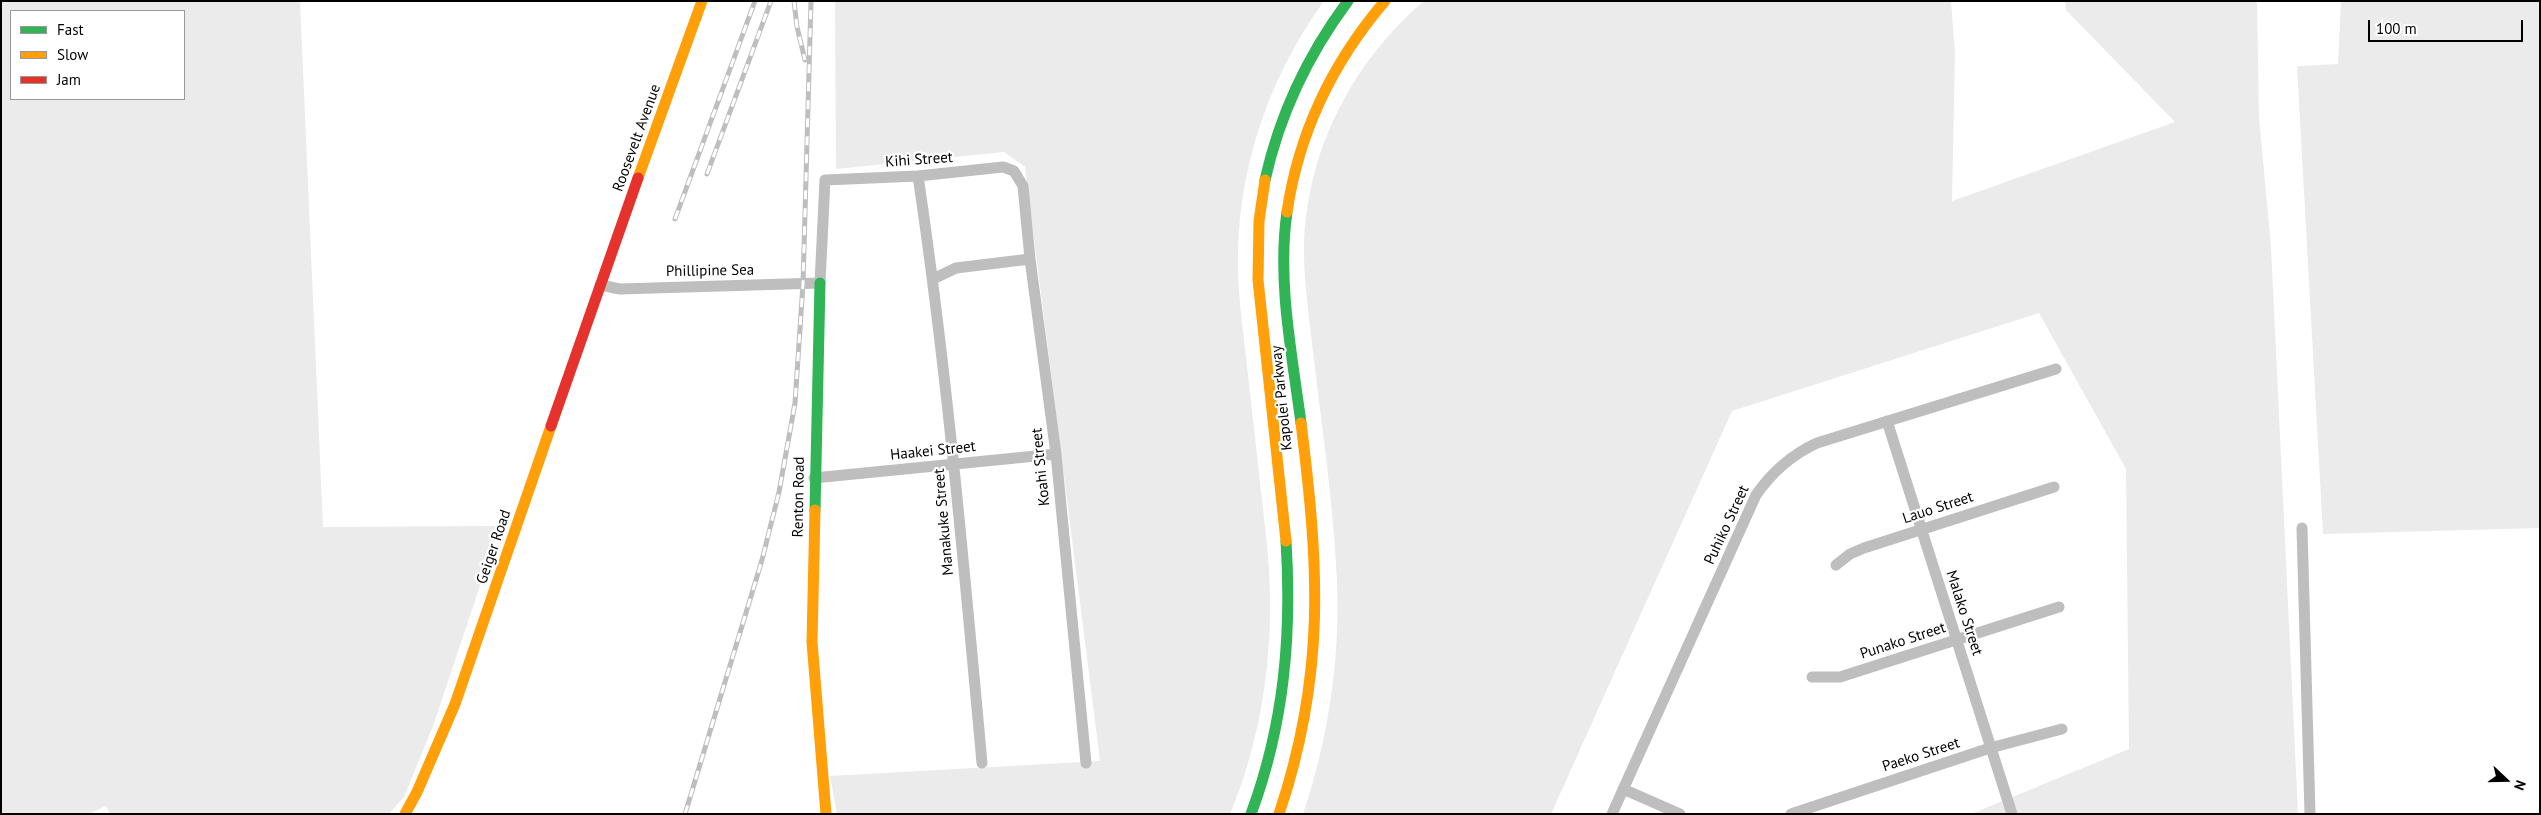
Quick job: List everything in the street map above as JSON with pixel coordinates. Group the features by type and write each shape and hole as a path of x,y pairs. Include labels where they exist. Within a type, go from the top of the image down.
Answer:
{"main road":[{"name":"Roosevelt Avenue","path":"600,285 702,1"},
{"name":"Kapolei Parkway","path":"1251,814 1269,759 1278,722 1289,630 1286,538 1259,300 1257,252 1261,205 1272,151 1294,90 1317,46 1348,1"},
{"name":"Kapolei Parkway","path":"1279,814 1295,767 1308,711 1315,654 1317,615 1313,538 1284,277 1286,211 1301,146 1317,103 1352,42 1385,1"},
{"name":"Renton Road","path":"820,283 814,478 812,642 826,814"},
{"name":"Geiger Road","path":"405,814 417,792 455,704 600,285"}],"street":[{"name":"Kihi Street","path":"825,180 918,176 1003,168 1014,171"},
{"name":"Koahi Street","path":"1014,171 1023,186 1030,259 1056,454 1086,763"},
{"name":"Manakuke Street","path":"918,176 933,279 954,464 982,763"},
{"name":"Renton Road","path":"820,283 825,180"},
{"path":"933,279 956,268 1030,259"},
{"name":"Phillipine Sea","path":"600,285 620,288 820,283"},
{"name":"Puhiko Street","path":"1612,814 1756,495 1782,464 1804,449 1887,421 2056,369"},
{"name":"Malako Street","path":"1887,421 2012,814"},
{"name":"Haakei Street","path":"814,478 1056,454"},
{"name":"Lauo Street","path":"1836,565 1856,551 2054,487"},
{"path":"2302,528 2310,814"},
{"name":"Punako Street","path":"1812,676 1840,677 2059,608"},
{"name":"Paeko Street","path":"1791,814 1990,748 2062,729"},
{"path":"1623,789 1680,814"}],"shaded area":[{"path":"1,1 300,1 323,527 500,526 433,726 404,797 389,814 110,814 106,806 89,814 1,814"},
{"path":"835,1 1324,1 1288,58 1262,120 1252,152 1240,218 1238,252 1239,291 1267,545 1270,627 1261,709 1248,763 1230,814 837,814 830,776 1100,761 1025,167 1004,152 836,169"},
{"path":"1424,1 1951,1 1955,53 1952,201 2175,122 2066,10 2065,1 2257,1 2259,117 2271,247 2298,814 1971,814 2129,749 2126,469 2039,313 1732,411 1551,814 1303,814 1327,722 1332,690 1337,627 1336,564 1332,513 1305,283 1306,220 1312,184 1322,149 1336,116 1353,84 1373,54 1397,26"},
{"path":"2341,1 2540,1 2540,528 2323,534 2297,66 2338,64"}],"railway":[{"path":"675,219 755,1"},
{"path":"707,174 771,1"},
{"path":"794,1 797,27 805,60"},
{"path":"685,814 762,560 779,492 795,403 803,284 811,1"}],"traffic: fast":[{"path":"1265,180 1271,155 1287,108 1297,86 1320,43 1348,1"},
{"path":"1287,212 1284,238 1285,291 1301,423"},
{"path":"815,510 820,283"},
{"path":"1251,814 1271,747 1283,680 1288,611 1286,541"}],"traffic: slow":[{"path":"638,178 702,1"},
{"path":"1287,212 1292,182 1300,154 1309,126 1321,99 1349,49 1385,1"},
{"path":"1265,180 1259,221 1258,280 1286,541"},
{"path":"1279,814 1294,763 1305,714 1314,620 1312,525 1301,423"},
{"path":"405,814 417,792 455,704 551,426"},
{"path":"815,510 812,642 826,814"}],"traffic: jam":[{"path":"551,426 638,178"}]}
